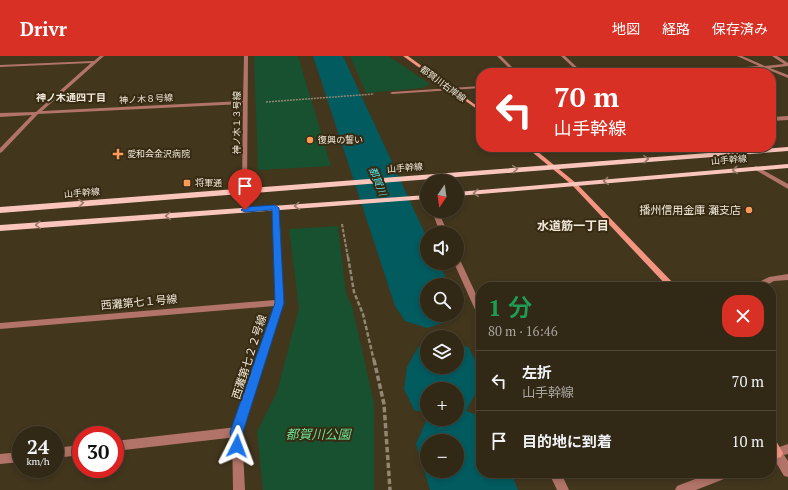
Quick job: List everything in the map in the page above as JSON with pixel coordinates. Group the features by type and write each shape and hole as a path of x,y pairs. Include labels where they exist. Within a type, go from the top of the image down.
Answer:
{"main road":[{"name":"山手幹線","path":"776,150 788,149"},
{"name":"山手幹線","path":"0,210 746,152"},
{"name":"山手幹線","path":"464,193 788,166"},
{"path":"0,228 420,198"}],"street":[{"path":"0,151 37,113 102,56"},
{"name":"神ノ木１３号線","path":"245,190 246,56"},
{"name":"都賀川右岸線","path":"406,56 476,107"},
{"path":"499,56 511,68"},
{"path":"563,56 576,68"},
{"path":"739,56 764,67"},
{"path":"774,56 788,65"},
{"path":"0,66 96,62"},
{"path":"752,68 788,65"},
{"path":"776,72 788,78"},
{"path":"392,93 476,87"},
{"name":"神ノ木８号線","path":"0,115 245,102"},
{"path":"776,118 788,118"},
{"path":"535,152 574,184 668,282"},
{"path":"756,168 788,187"},
{"name":"西灘第七２２号線","path":"239,490 237,432 280,303 275,208"},
{"path":"461,270 476,303"},
{"path":"766,282 772,279 788,277"},
{"name":"西灘第七１号線","path":"0,326 280,303"},
{"path":"124,445 237,432"},
{"path":"779,452 788,472"},
{"path":"0,459 12,458"},
{"path":"557,478 563,490"},
{"path":"681,490 712,478"}],"path":[{"path":"245,102 311,100 372,94"},
{"path":"342,224 354,292 363,314 384,404 390,490"}],"green space":[{"path":"254,56 298,56 331,166 258,170"},
{"path":"350,56 388,56 430,84 422,88 366,93"},
{"name":"都賀川公園","path":"338,226 346,294 352,306 374,403 374,490 263,490 257,432 277,392 299,308 289,229"}],"waterway":[{"name":"都賀川","path":"328,56 420,288"},
{"name":"都賀川","path":"442,374 442,382"},
{"name":"都賀川","path":"464,463 474,490"}],"place":[{"name":"復興の誓い","path":"310,140"},
{"name":"愛和会金沢病院","path":"118,154"},
{"name":"将軍通","path":"187,183"},
{"name":"播州信用金庫 灘支店","path":"749,210"}],"district":[{"name":"神ノ木通四丁目","path":"71,97"},
{"name":"水道筋一丁目","path":"573,226"}],"route":[{"path":"237,446 237,432 280,303 275,208 245,210"}]}
